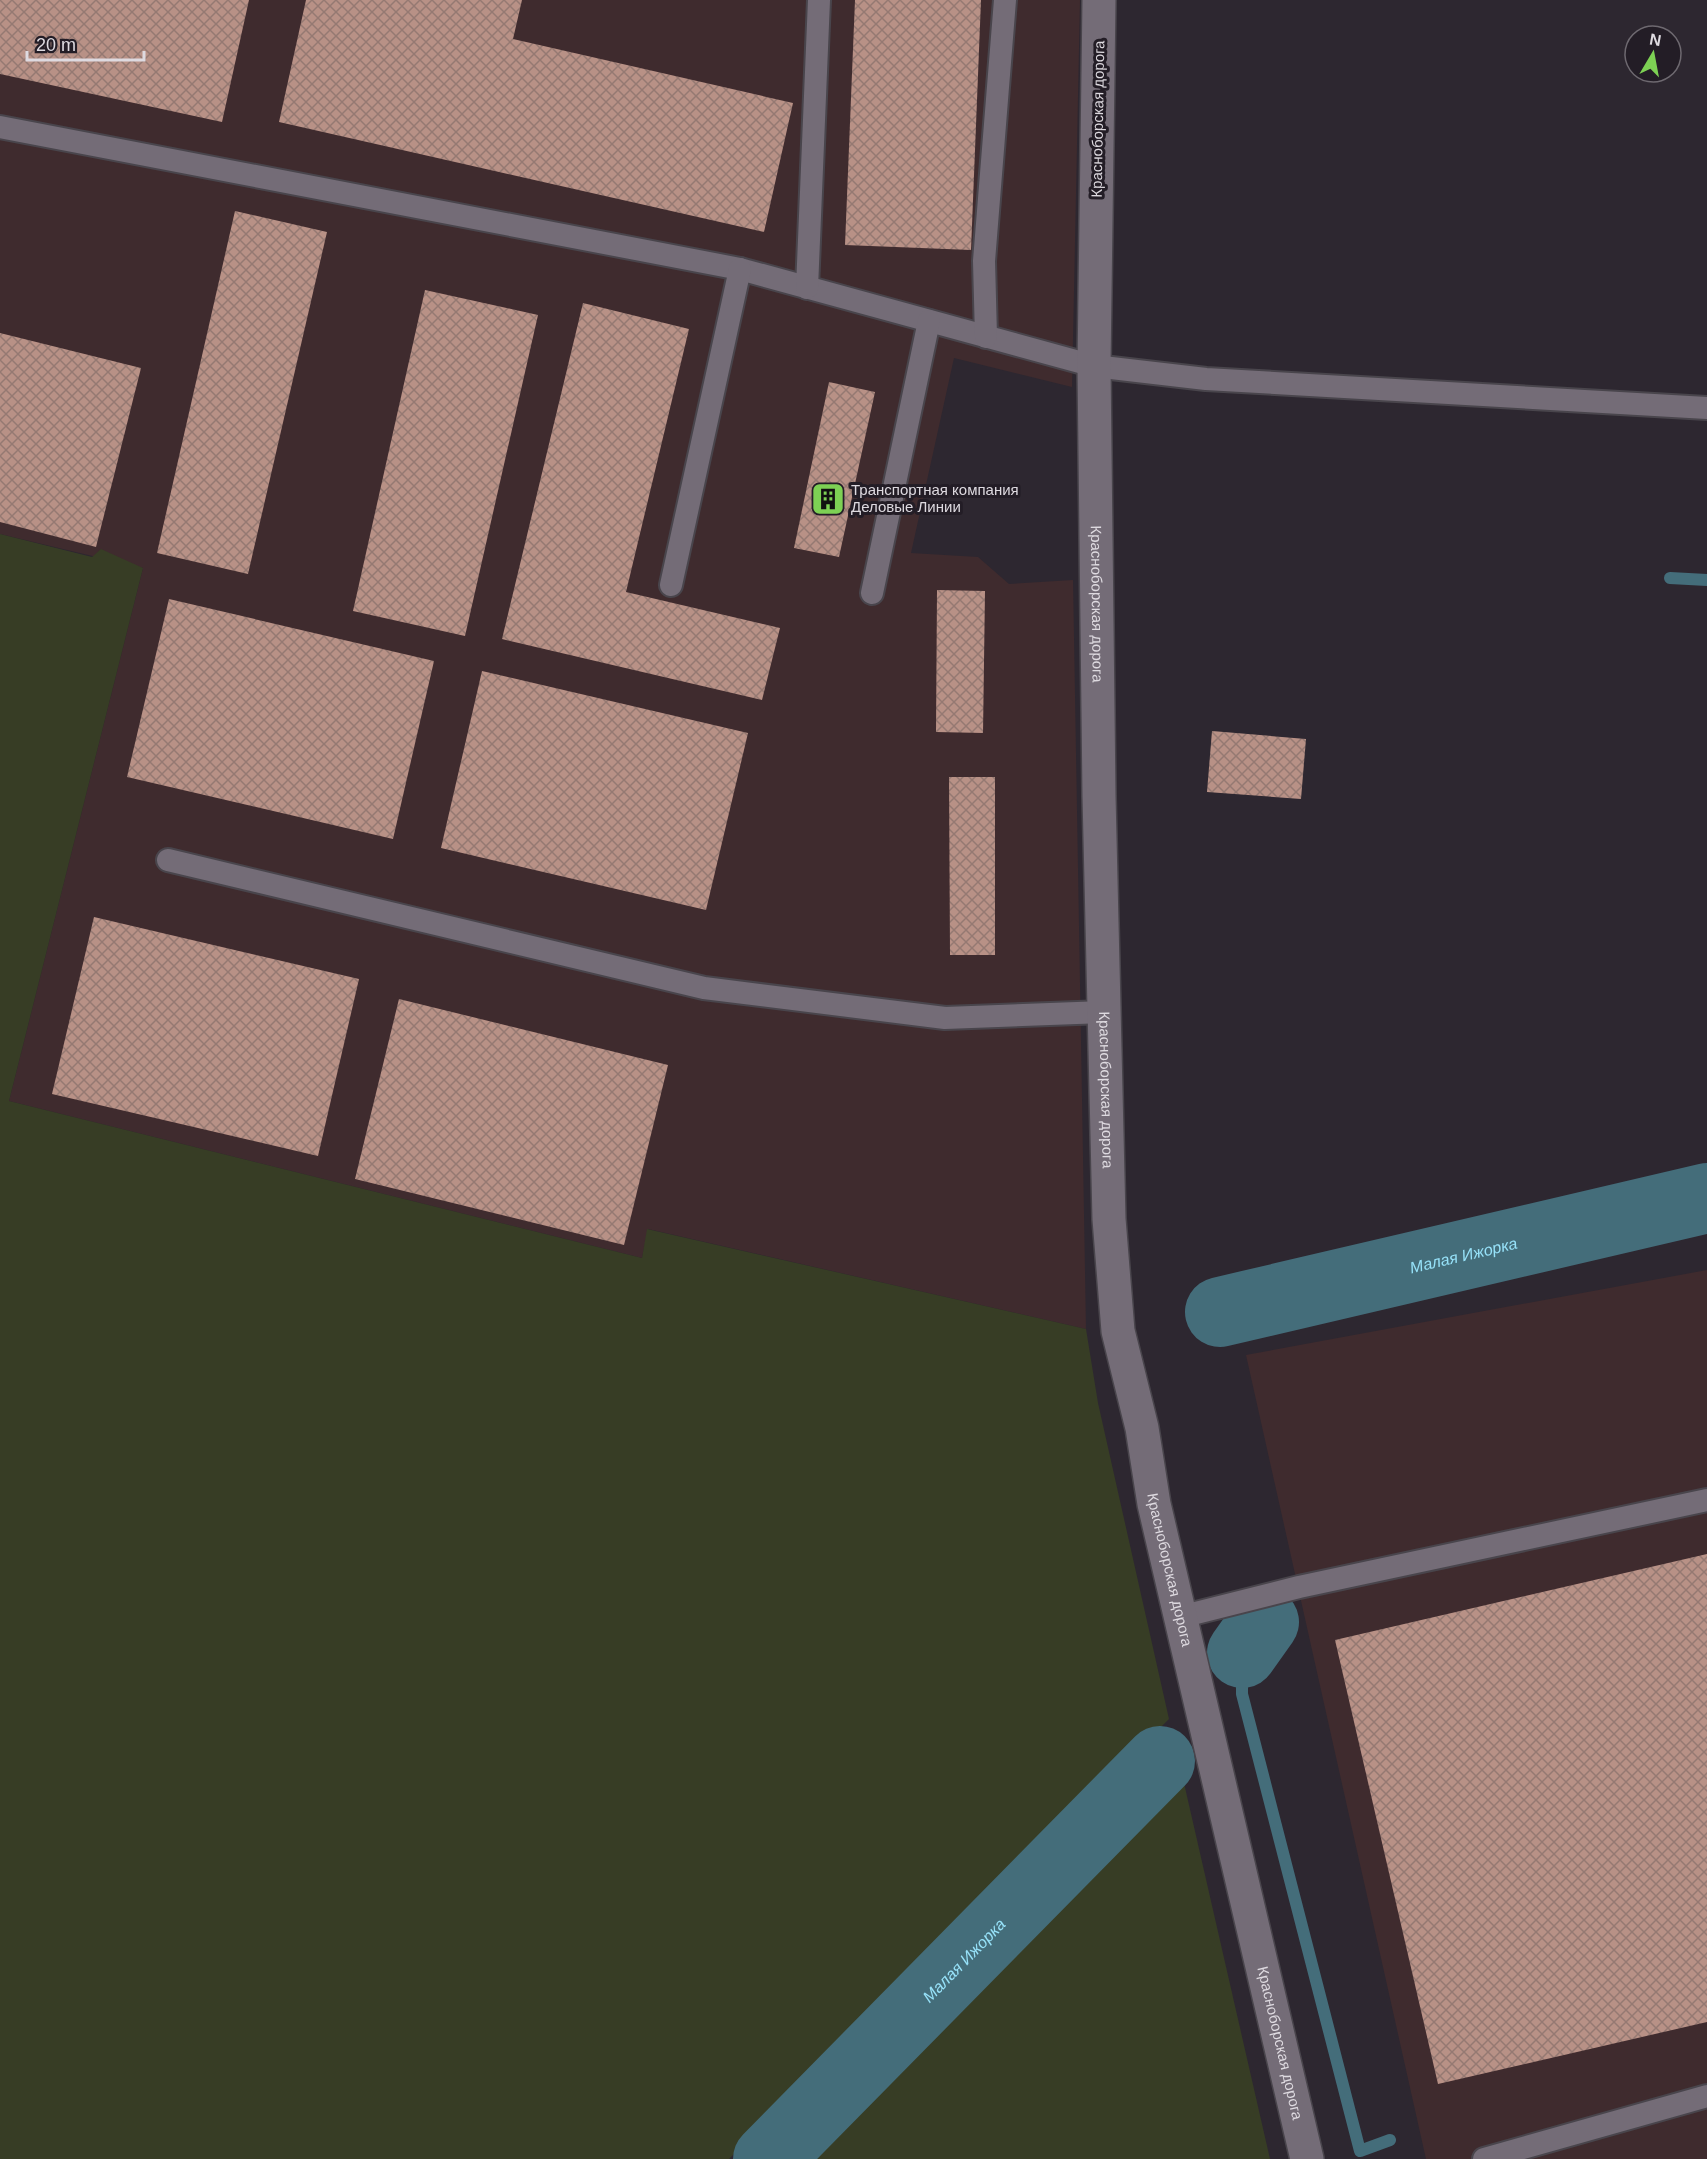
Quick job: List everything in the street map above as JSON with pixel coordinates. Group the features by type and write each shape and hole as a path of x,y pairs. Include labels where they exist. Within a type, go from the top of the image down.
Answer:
{"street":[{"name":"Красноборская дорога","path":"1099,0 1094,366 1099,796 1109,1219 1118,1331 1142,1428 1154,1504 1307,2159"}],"lane":[{"path":"807,288 819,0"},
{"path":"986,337 984,261 1005,0"},
{"path":"0,127 740,269 1094,366 1206,379 1707,408"},
{"path":"671,585 740,269"},
{"path":"872,593 929,321"},
{"path":"168,860 704,988 945,1018 1104,1012"},
{"path":"1180,1617 1299,1587 1707,1500"},
{"path":"1484,2159 1707,2096"}],"shaded area":[{"path":"0,0 1080,0 1072,387 954,358 911,553 978,557 1009,584 1073,580 1086,1329 648,1229 642,1258 9,1101 143,568 0,534"},
{"path":"1707,1270 1707,2159 1426,2159 1246,1355"}],"green space":[{"path":"0,534 92,557 101,549 143,568 9,1101 642,1258 647,1229 1086,1329 1098,1403 1169,1719 729,2159 0,2159"},
{"path":"1181,1770 1270,2159 796,2159"}],"building":[{"path":"0,0 249,0 222,122 0,74"},
{"path":"306,0 522,0 513,39 793,103 764,232 279,122"},
{"path":"855,0 981,0 971,250 845,245"},
{"path":"235,211 327,232 248,574 157,553"},
{"path":"425,290 538,315 465,636 353,611"},
{"path":"583,303 689,329 626,592 780,628 762,700 502,639"},
{"path":"0,333 141,368 96,547 0,522"},
{"name":"Транспортная компания Деловые Линии","path":"829,382 875,392 839,557 794,548"},
{"path":"937,590 985,591 983,733 936,732"},
{"path":"169,599 434,661 393,839 127,777"},
{"path":"482,671 748,733 706,910 441,848"},
{"path":"1212,731 1306,739 1301,799 1207,792"},
{"path":"949,777 995,777 995,955 950,955"},
{"path":"94,917 359,979 318,1156 52,1094"},
{"path":"399,999 668,1065 624,1245 355,1179"},
{"path":"1707,1554 1707,2022 1438,2084 1335,1640"}],"waterway":[{"path":"1670,578 1707,580"},
{"name":"Малая Ижорка","path":"1220,1312 1707,1198"},
{"name":"Малая Ижорка","path":"1242,1653 1264,1622"},
{"path":"1242,1653 1242,1694 1360,2151 1390,2140"},
{"name":"Малая Ижорка","path":"768,2159 1160,1761"}],"place":[{"name":"Транспортная компания Деловые Линии","path":"828,499"}]}
